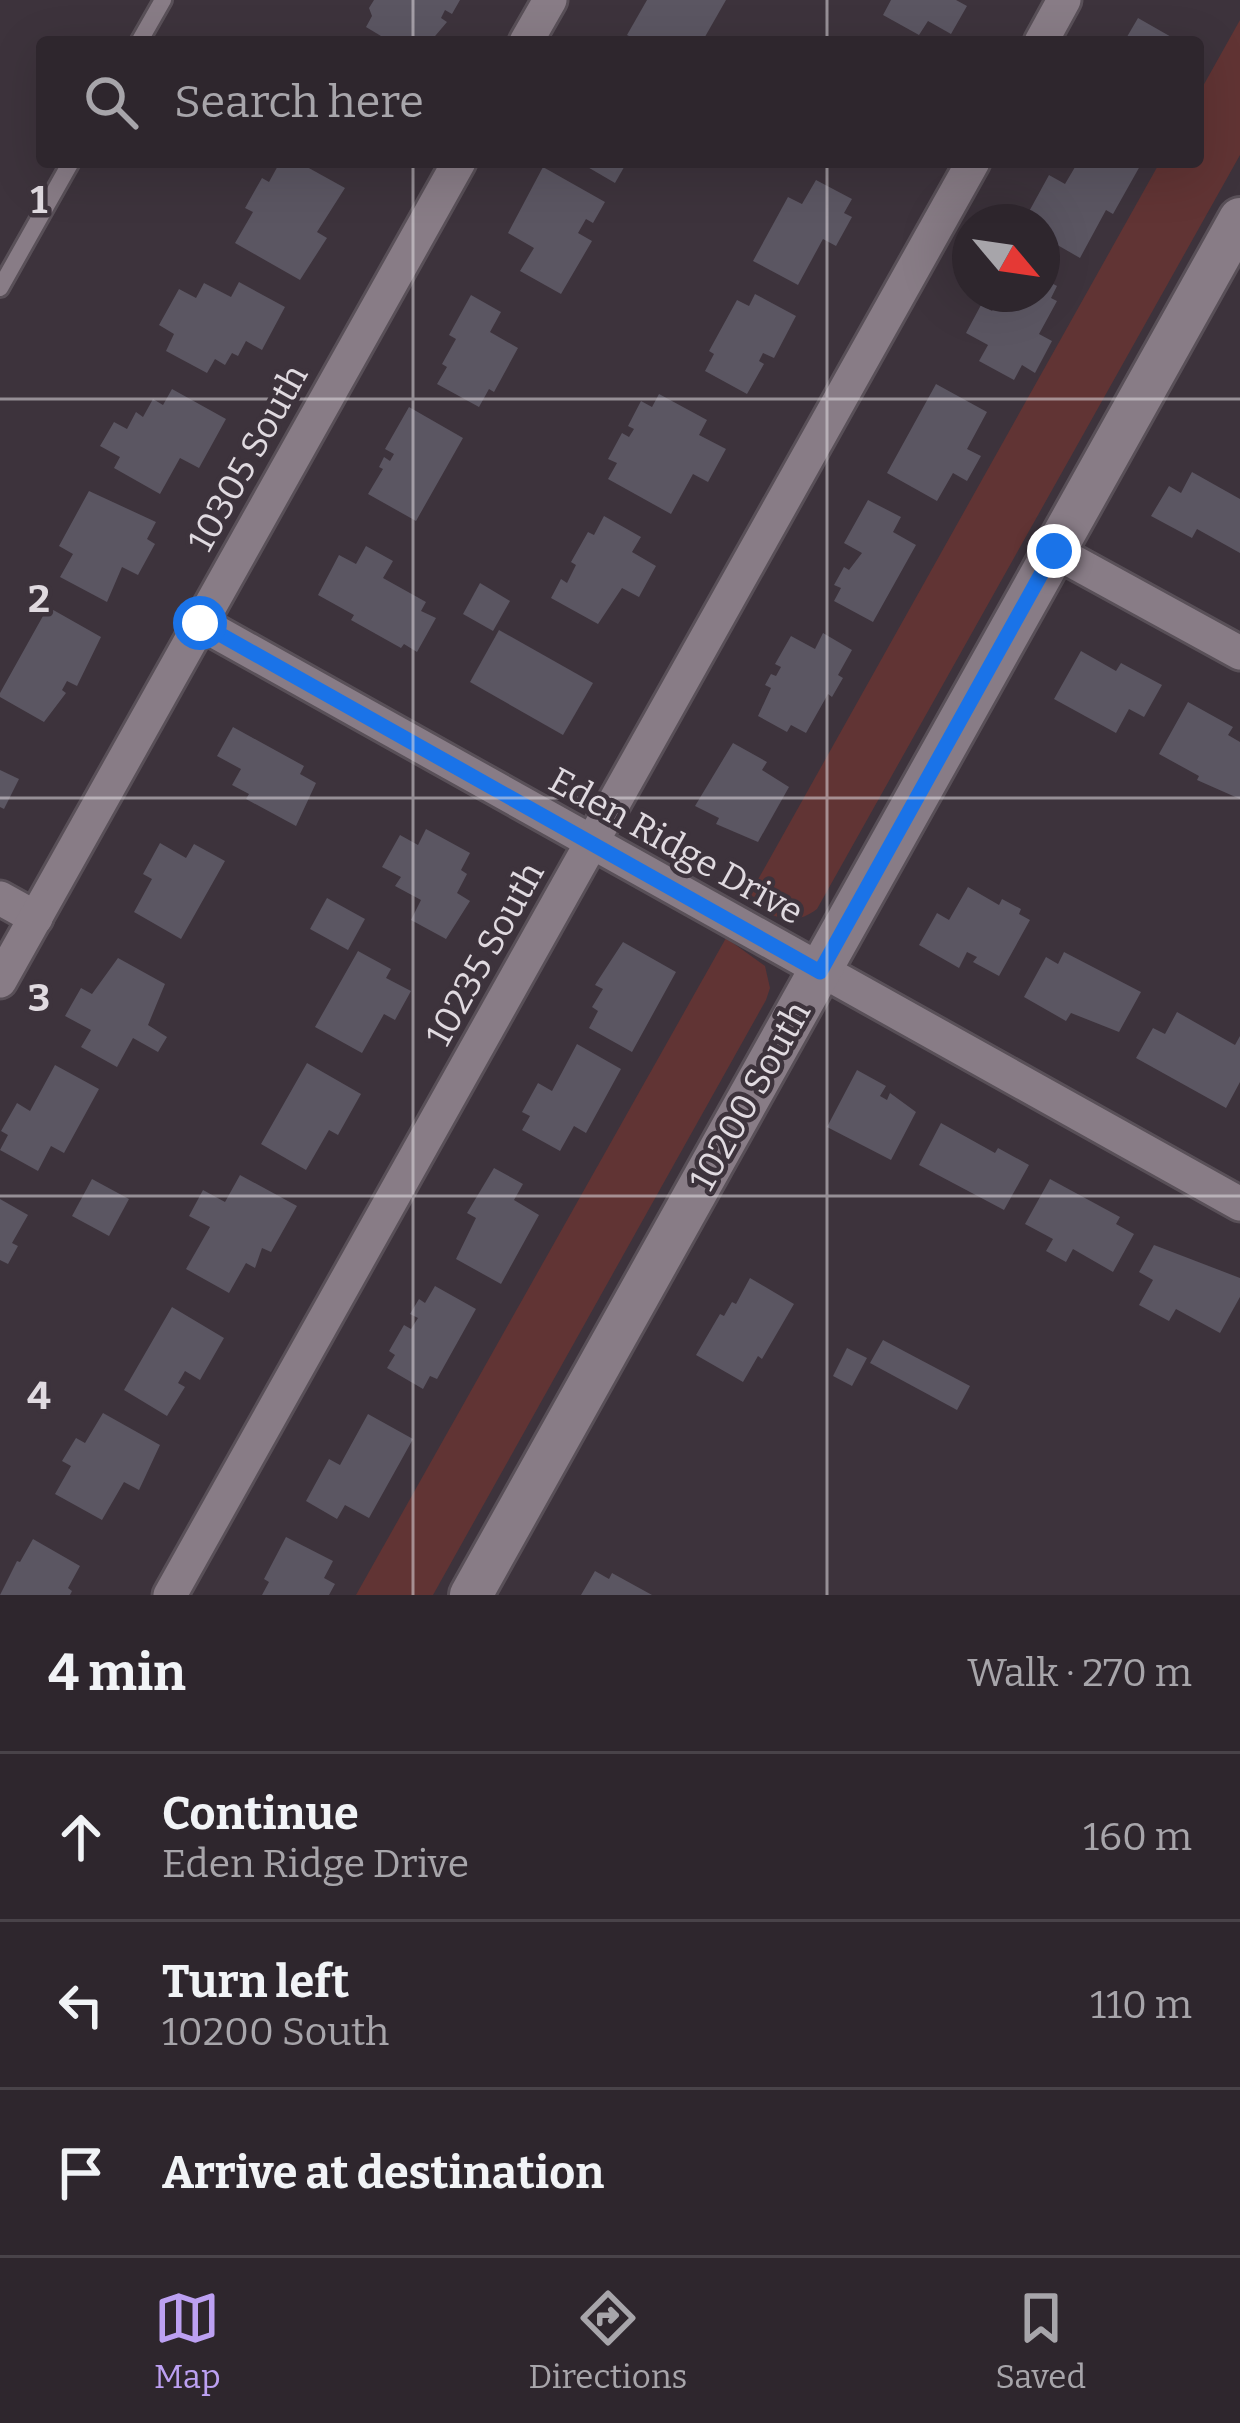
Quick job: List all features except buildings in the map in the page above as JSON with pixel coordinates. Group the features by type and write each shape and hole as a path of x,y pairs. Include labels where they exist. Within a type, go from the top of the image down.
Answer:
{"street":[{"path":"529,36 550,0"},
{"path":"1044,36 1064,0"},
{"name":"10305 South","path":"0,981 456,168"},
{"name":"10235 South","path":"170,1595 971,168"},
{"name":"10200 South","path":"471,1595 1240,219"},
{"path":"1054,551 1240,652"},
{"name":"Eden Ridge Drive","path":"200,623 1240,1204"},
{"path":"0,898 35,918"}],"lane":[{"path":"142,36 163,0"},
{"path":"0,287 68,168"}],"shaded area":[{"path":"1240,20 1240,155 817,909 790,919 764,911 746,901 1157,168 1204,168 1204,84"},
{"path":"726,938 765,966 770,988 766,1000 433,1595 356,1595"}],"route":[{"path":"200,623 820,972 1054,551"}]}
